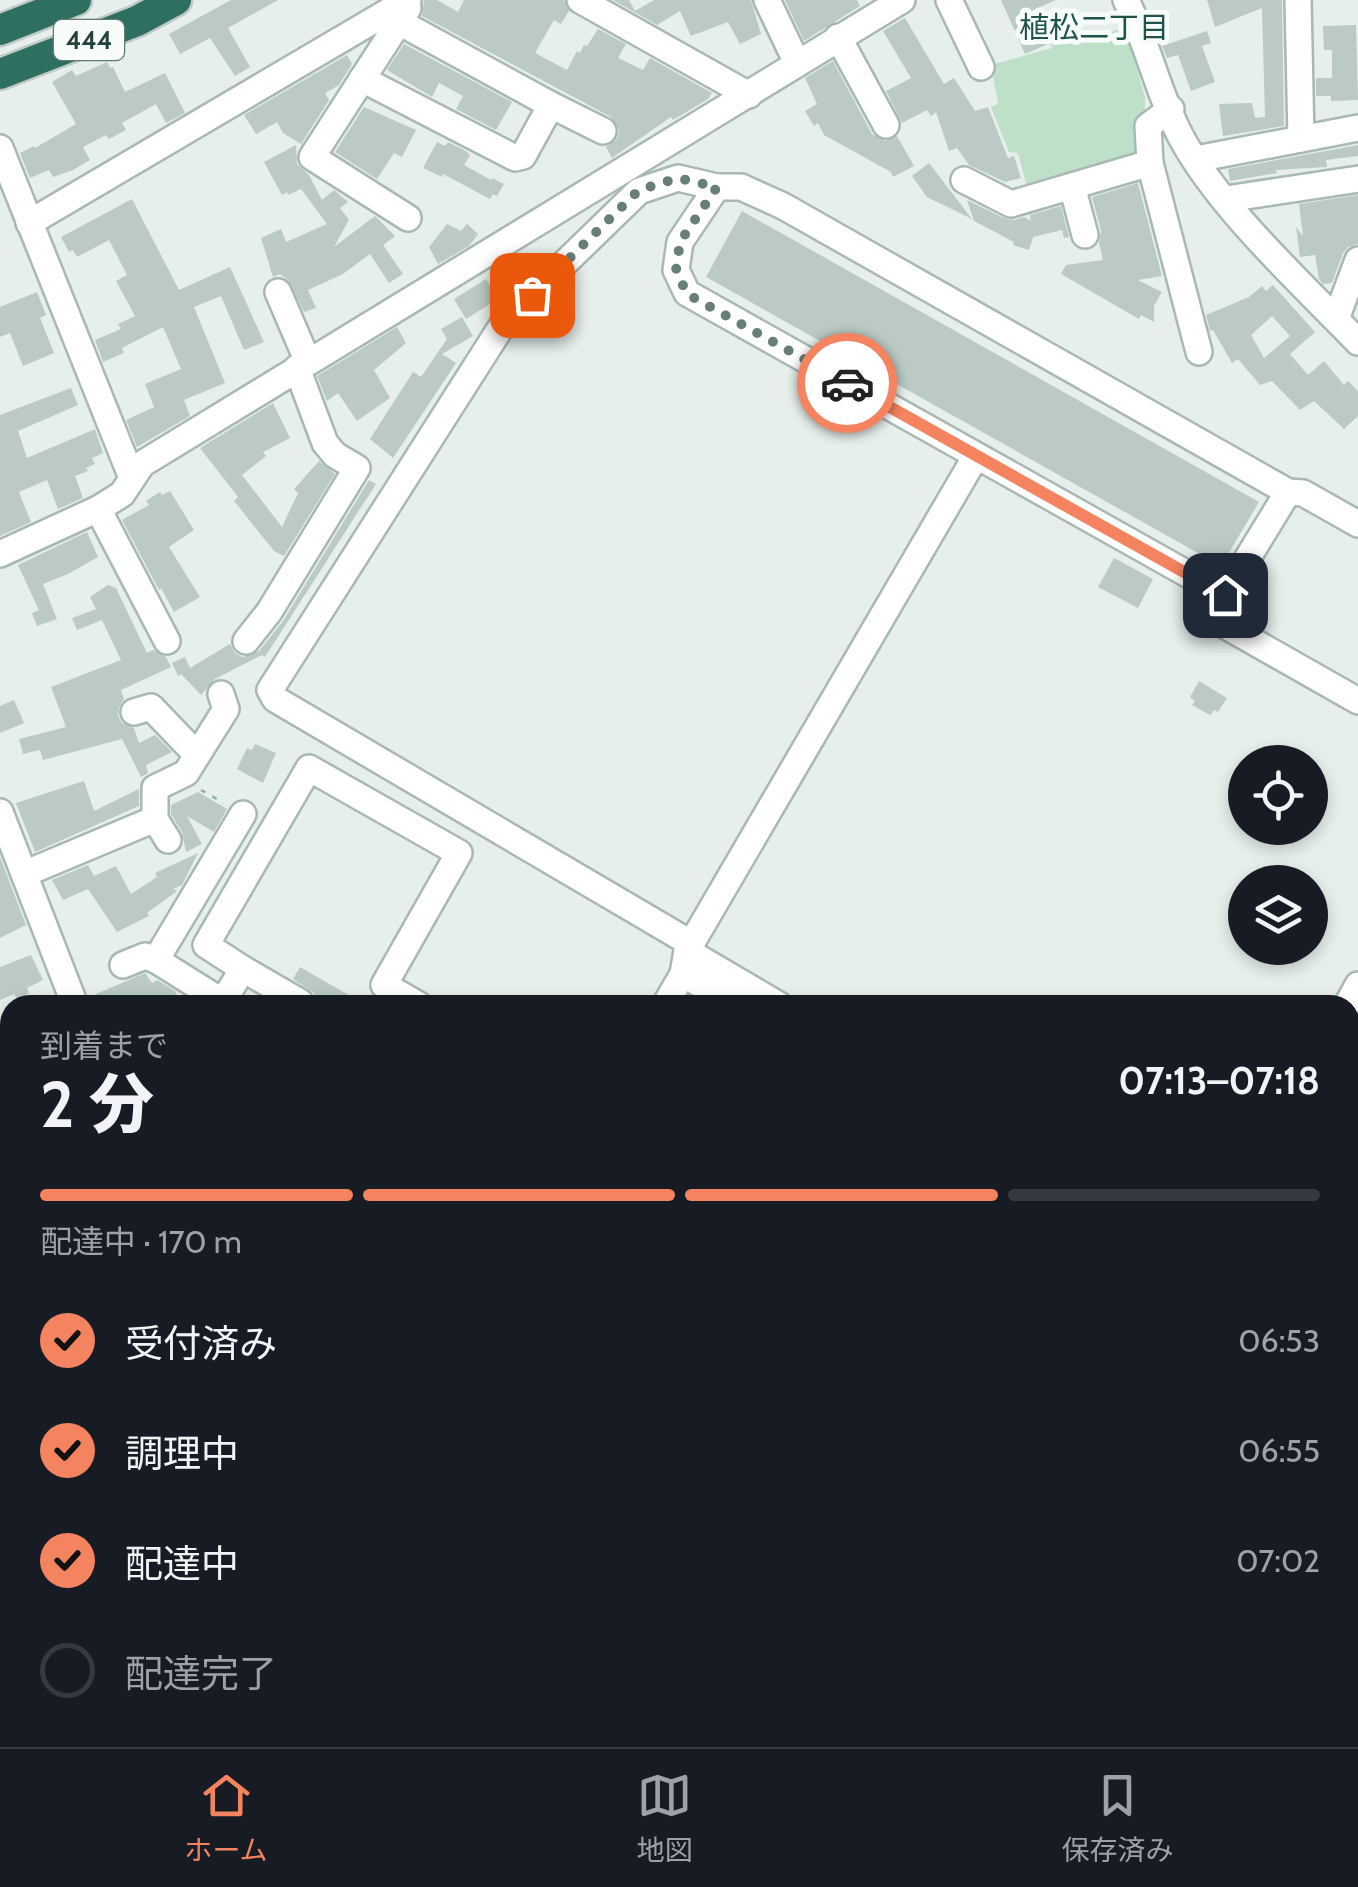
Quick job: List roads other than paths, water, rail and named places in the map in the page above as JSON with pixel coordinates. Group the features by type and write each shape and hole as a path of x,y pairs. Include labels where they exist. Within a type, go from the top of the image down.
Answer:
{"highway":[{"name":"444","path":"0,30 76,0"},
{"name":"444","path":"0,74 137,21 176,0"}],"street":[{"path":"580,0 749,95"},
{"path":"767,0 798,63"},
{"path":"0,554 98,509 122,494 142,464 902,0"},
{"path":"949,0 981,67"},
{"path":"1126,0 1181,136 1196,159 1278,260 1358,342"},
{"path":"1298,0 1301,139"},
{"path":"407,7 312,158 408,218"},
{"path":"407,7 551,105 603,131"},
{"path":"29,223 407,7"},
{"path":"838,37 886,126"},
{"path":"362,79 515,158 522,156 551,105"},
{"path":"1170,109 1148,126 1150,162 1199,352"},
{"path":"1196,159 1358,128"},
{"path":"0,148 132,478"},
{"path":"964,180 1011,204 1150,162"},
{"path":"760,995 687,956 275,699 270,690 505,322 639,190 678,178 717,187 741,187 782,206 1288,492 1303,493 1358,524"},
{"path":"1226,199 1358,179"},
{"path":"1072,186 1085,235"},
{"path":"717,187 680,242 676,270 687,294 1225,595"},
{"path":"1336,319 1358,260"},
{"path":"246,640 269,612 356,468 335,455 325,443 278,292"},
{"path":"669,995 687,956 976,456"},
{"path":"1288,492 1225,595 1220,622 1358,701"},
{"path":"98,509 167,641"},
{"path":"24,874 162,830 155,788 186,773 226,709 221,694"},
{"path":"134,712 152,707 197,756"},
{"path":"288,995 206,945 309,768 459,853 384,984 402,995"},
{"path":"0,812 71,995"},
{"path":"141,960 243,814"},
{"path":"141,960 158,930"},
{"path":"687,956 725,995"},
{"path":"141,960 204,995"},
{"path":"225,995 243,969"}],"district":[{"name":"植松二丁目","path":"1094,28"}]}
